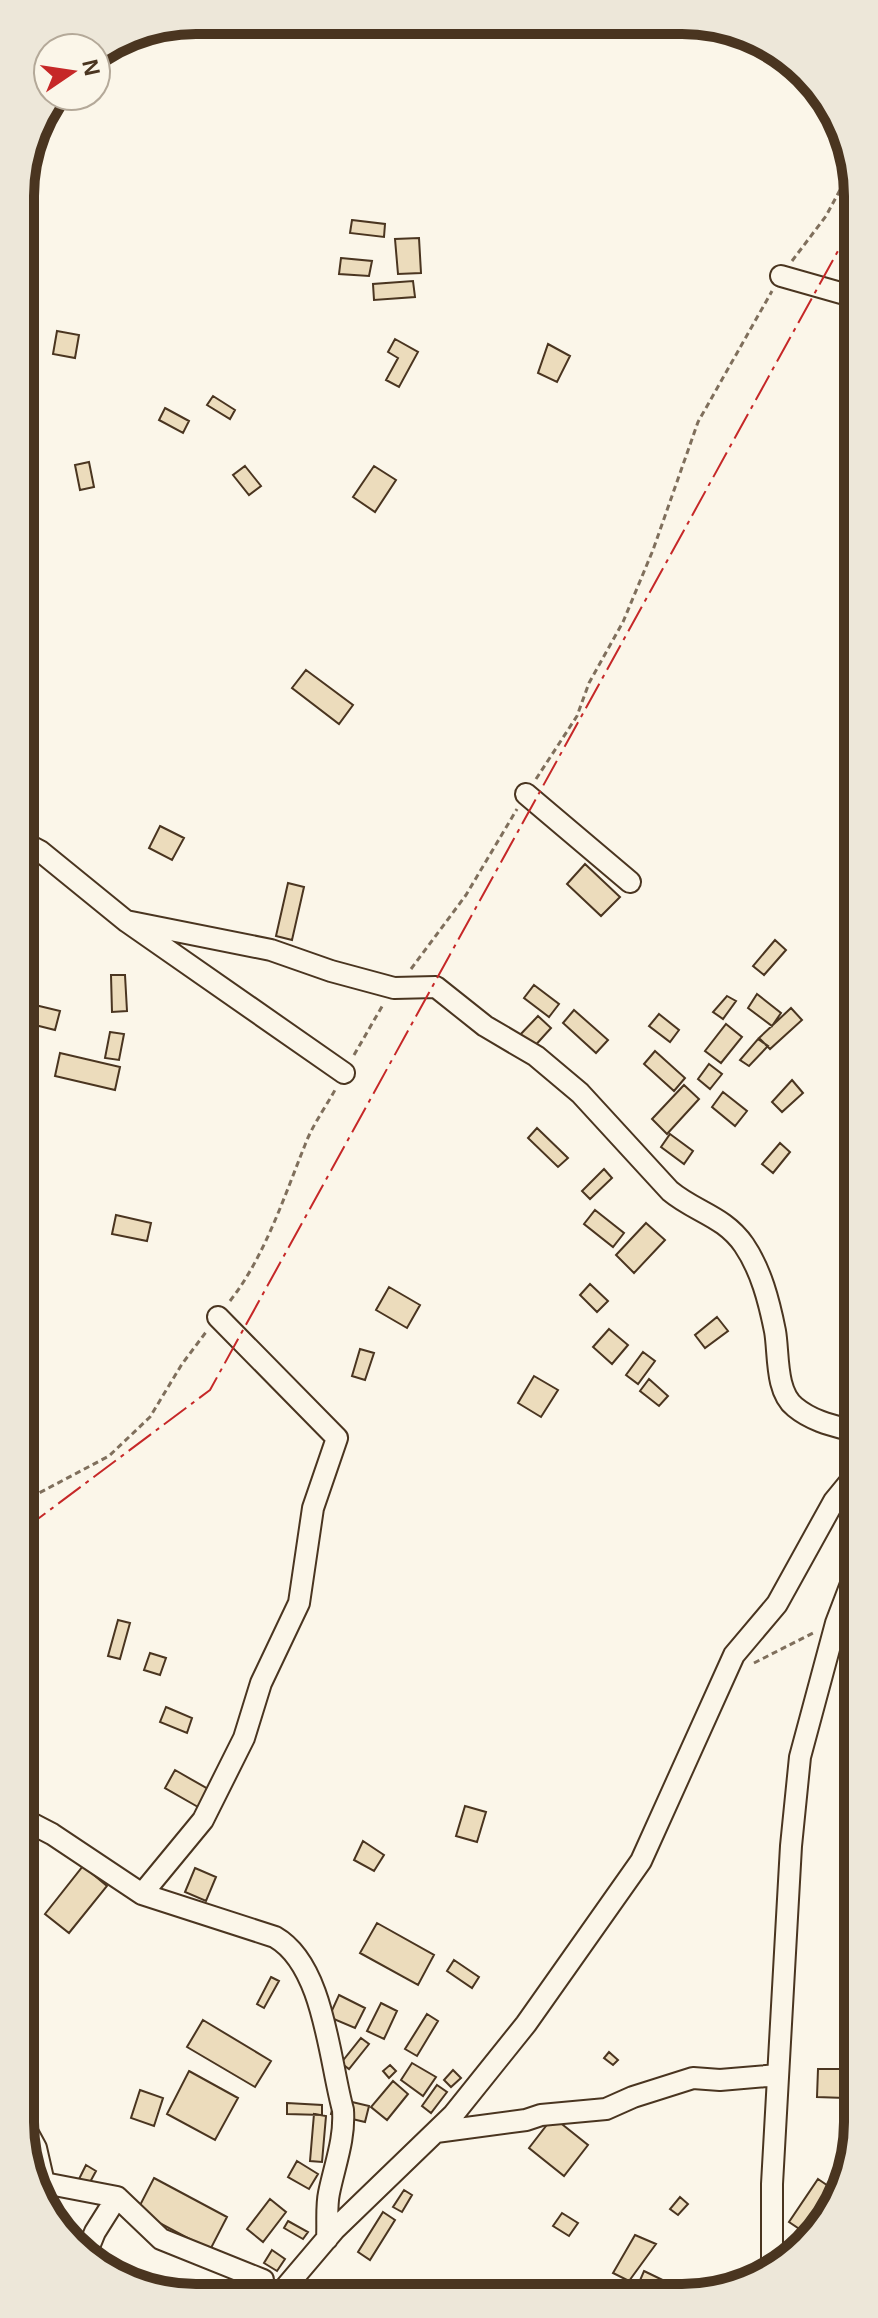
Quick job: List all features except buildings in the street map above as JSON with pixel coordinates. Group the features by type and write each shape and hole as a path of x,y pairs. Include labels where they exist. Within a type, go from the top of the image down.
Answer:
{"street":[{"path":"781,276 844,294"},
{"path":"526,794 630,882"},
{"path":"34,848 126,921 344,1073"},
{"path":"126,921 271,950 394,988 436,987 485,1026 536,1056 580,1093 670,1191 720,1221 743,1243 761,1277 775,1331 782,1385 792,1405 819,1422 844,1429"},
{"path":"142,1894 203,1820 244,1738 261,1683 299,1603 313,1508 337,1438 218,1317"},
{"path":"288,2284 327,2239 436,2132 526,2024 641,1861 734,1655 777,1604 834,1501 844,1489"},
{"path":"772,2257 772,2184 778,2075 791,1846 800,1757 844,1602"},
{"path":"34,1825 142,1894 275,1937 290,1945 306,1969 328,2040 344,2125 340,2155 328,2196 327,2239"},
{"path":"436,2132 541,2115 606,2109 693,2078 720,2080 778,2075"},
{"path":"46,2183 117,2197 161,2239 263,2280 263,2284"},
{"path":"90,2245 117,2197"}],"path":[{"path":"34,1496 109,1456 150,1417 182,1364 242,1286 288,1192 306,1141 344,1073 394,988 415,966 466,895 577,716 589,683 623,622 653,550 698,422 781,276 826,216 844,183"},
{"path":"753,1664 801,1637 836,1623"}],"power":[{"path":"34,1522 210,1390 844,240"}]}
